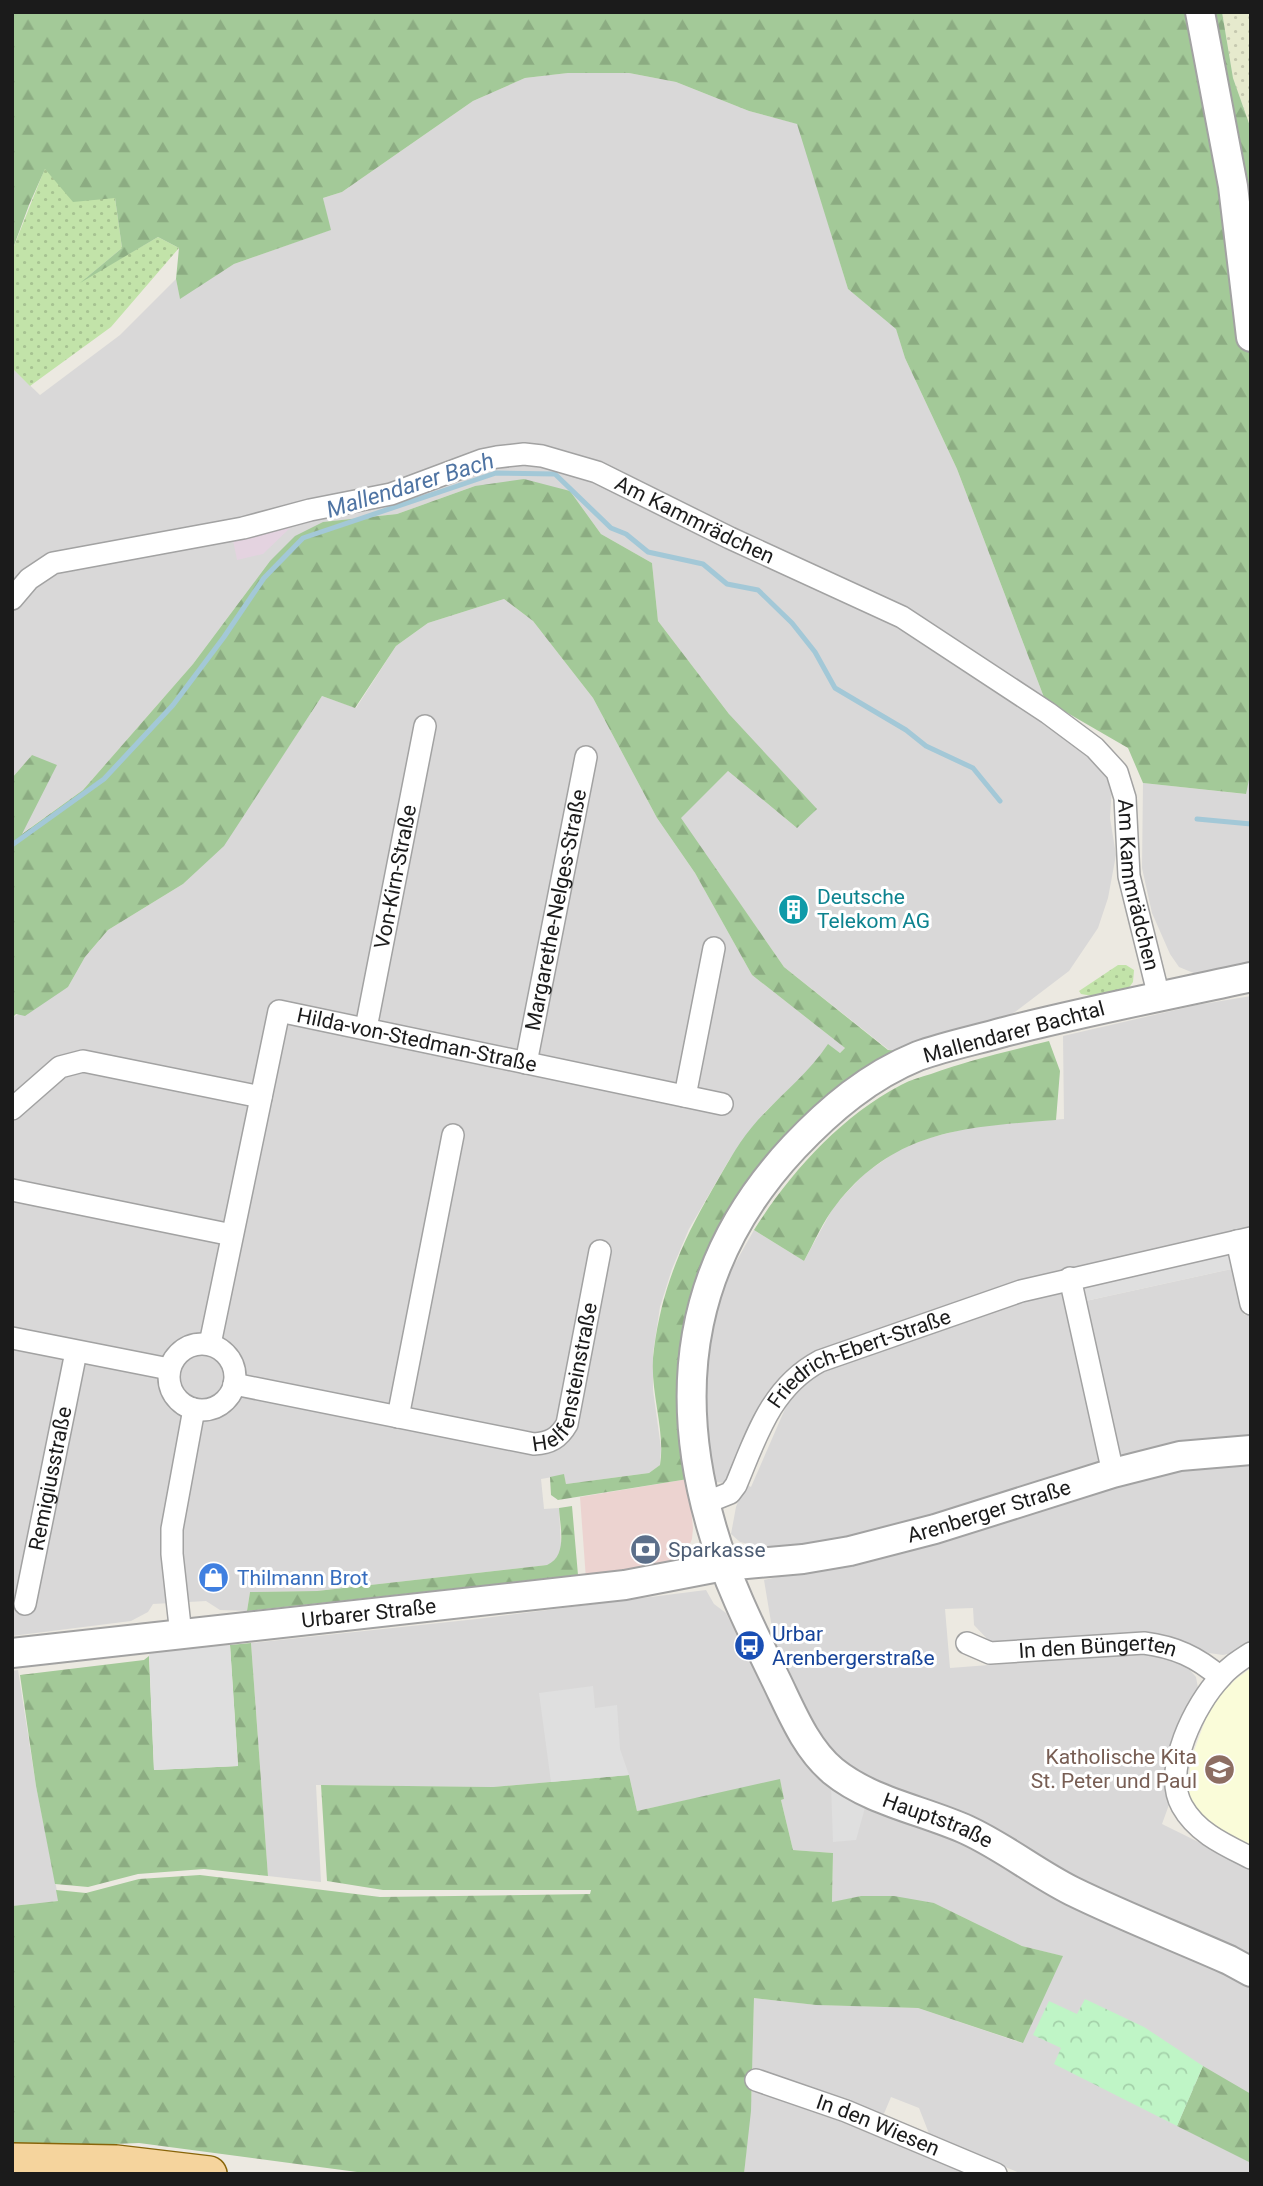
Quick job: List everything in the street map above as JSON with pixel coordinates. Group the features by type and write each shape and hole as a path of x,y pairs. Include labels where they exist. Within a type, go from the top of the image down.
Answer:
{"main road":[{"path":"12,2161 116,2163 209,2174"}],"street":[{"path":"1200,12 1233,186 1251,337"},
{"name":"Am Kammrädchen","path":"12,599 29,579 53,563 243,528 310,510 391,494 482,460 524,454 542,456 597,472 730,538 901,617 1048,713 1096,748 1117,772 1125,797 1129,877 1159,997"},
{"name":"Von-Kirn-Straße","path":"366,1028 425,726"},
{"name":"Margarethe-Nelges-Straße","path":"526,1063 586,757"},
{"path":"685,1096 714,948"},
{"name":"Mallendarer Bachtal","path":"724,1566 705,1503 693,1440 690,1409 692,1356 705,1293 730,1235 747,1206 786,1156 836,1105 888,1070 920,1056 1045,1021 1251,977"},
{"name":"Hilda-von-Stedman-Straße","path":"210,1345 279,1011 722,1104"},
{"path":"12,1109 60,1066 83,1061 261,1097"},
{"path":"398,1417 453,1135"},
{"path":"12,1190 232,1235"},
{"name":"Friedrich-Ebert-Straße","path":"705,1503 730,1493 772,1403 807,1368 820,1361 976,1306 1070,1279 1244,1240 1251,1304"},
{"name":"Helfensteinstraße","path":"234,1384 543,1444 557,1438 566,1424 600,1251"},
{"path":"1070,1279 1113,1472"},
{"path":"12,1338 169,1369"},
{"path":"210,1345 219,1349 232,1364 234,1384 230,1394 215,1407 194,1409 177,1399 168,1380 169,1369 173,1359 189,1346 210,1345"},
{"name":"Remigiusstraße","path":"24,1604 76,1352"},
{"path":"181,1635 172,1554 172,1529 194,1409"},
{"name":"Arenberger Straße","path":"724,1566 803,1559 850,1551 935,1529 1113,1472 1180,1456 1251,1450"},
{"name":"Urbarer Straße","path":"12,1653 625,1585 724,1566"},
{"name":"Hauptstraße","path":"724,1566 755,1639 798,1726 821,1759 834,1772 881,1798 979,1836 1074,1892 1251,1972"},
{"name":"In den Büngerten","path":"967,1643 990,1653 1129,1643 1155,1644 1175,1649 1201,1661 1220,1677"},
{"path":"1251,1653 1220,1677 1195,1713 1178,1764 1177,1794 1190,1817 1203,1831 1251,1858"},
{"name":"In den Wiesen","path":"756,2080 846,2112 996,2174"}],"shaded area":[{"path":"1222,12 1251,12 1251,129 1233,78"},
{"path":"568,73 629,73 676,82 749,111 798,124 848,289 896,328 905,358 957,469 1045,700 1035,717 1071,738 1100,766 1112,785 1110,818 1116,855 1108,898 1098,928 1069,971 1015,1012 991,1025 900,1051 889,1050 784,967 680,818 728,771 797,828 729,714 658,621 652,563 601,534 570,491 475,486 397,514 324,522 270,561 193,664 83,790 20,835 32,755 12,778 12,368 40,395 120,335 176,279 180,298 234,264 330,230 323,198 342,192 473,101 525,78"},
{"path":"292,526 263,554 237,560 233,540"},
{"path":"504,599 533,621 593,698 657,818 695,873 752,975 845,1048 840,1053 828,1045 813,1066 765,1112 729,1160 689,1229 660,1307 653,1353 653,1390 661,1448 660,1465 649,1473 566,1484 564,1475 541,1479 544,1509 559,1508 559,1556 547,1565 317,1591 250,1592 247,1611 220,1610 206,1601 153,1604 148,1612 131,1621 12,1636 12,1018 68,987 85,957 108,930 183,884 223,846 322,696 356,708 396,646 428,623"},
{"path":"1251,770 1251,964 1196,974 1179,967 1170,954 1152,913 1142,868 1143,783 1245,794"},
{"path":"1251,996 1251,1229 817,1355 726,1483 714,1482 706,1432 704,1376 714,1320 728,1276 754,1230 804,1261 834,1206 864,1174 897,1151 929,1138 976,1126 1064,1119 1063,1036 1197,1005"},
{"path":"1233,1249 1236,1268 1081,1302 1080,1287"},
{"path":"1236,1268 1244,1315 1251,1313 1251,1438 1119,1460 1081,1302"},
{"path":"1062,1289 1102,1464 902,1528 785,1548 765,1548 740,1542 731,1534 741,1494 747,1485 751,1487 788,1402 804,1384 823,1369 962,1319"},
{"path":"1251,1462 1251,1646 1223,1655 1209,1653 1182,1642 993,1645 974,1625 973,1608 945,1609 950,1668 1143,1653 1163,1656 1181,1663 1196,1677 1198,1688 1170,1802 1162,1824 1251,1868 1251,1962 847,1772 830,1755 777,1658 764,1580 1199,1464"},
{"path":"688,1479 692,1539 680,1556 658,1567 586,1579 580,1497"},
{"path":"706,1590 714,1604 726,1613 788,1737 940,1830 1251,1984 1251,2174 1022,2174 930,2136 919,2108 891,2097 883,2116 752,2068 754,1998 817,2005 918,2008 1022,2043 1062,1956 1022,1946 934,1903 861,1896 832,1903 833,1853 793,1850 781,1800 784,1799 780,1780 637,1811 629,1775 493,1787 316,1785 321,1882 268,1876 251,1643 477,1619"},
{"path":"230,1645 238,1766 154,1770 149,1651"},
{"name":"Katholische Kita St. Peter und Paul","path":"1251,1668 1251,1845 1214,1827 1195,1810 1189,1798 1188,1782 1192,1756 1208,1713 1218,1697"},
{"path":"18,1670 36,1786 59,1901 12,1906 12,1671"},
{"path":"593,1686 595,1708 617,1705 620,1749 629,1775 551,1782 539,1693"},
{"path":"831,1785 866,1804 856,1840 833,1842"},
{"path":"752,2090 842,2122 967,2174 744,2174"}],"green space":[{"path":"12,12 1222,12 1233,78 1251,129 1251,770 1246,794 1143,783 1128,748 1045,700 957,469 905,358 896,329 848,289 797,124 749,111 676,82 629,73 568,73 525,78 473,101 342,192 323,198 331,230 234,264 180,299 176,279 179,248 158,237 80,283 122,248 115,198 73,202 45,169 12,251"},
{"path":"45,168 115,198 122,248 85,279 158,237 179,248 111,327 30,386 12,368 12,251"},
{"path":"524,479 570,491 601,534 652,563 658,621 729,714 817,809 797,828 728,771 681,818 784,967 888,1050 900,1051 711,1247 689,1306 678,1361 679,1417 688,1479 558,1500 551,1495 550,1477 564,1474 566,1484 649,1473 660,1465 661,1437 653,1379 654,1349 662,1306 683,1247 726,1165 752,1127 811,1066 828,1044 840,1053 845,1048 752,975 695,873 657,818 593,698 533,621 504,599 428,623 396,646 355,708 322,696 224,846 183,884 108,930 85,957 68,987 25,1016 16,1014 12,1018 12,778 32,755 57,765 22,834 83,790 193,664 270,561 295,536 323,522 397,514 475,486"},
{"path":"1118,965 1126,965 1134,970 1133,982 1128,989 1104,998 1081,994 1079,991"},
{"path":"1049,1041 1060,1071 1056,1120 963,1130 908,1147 883,1161 859,1180 836,1205 804,1261 754,1230 784,1188 818,1148 857,1113 879,1098 916,1079 974,1060"},
{"path":"572,1506 578,1575 247,1611 250,1592 317,1591 547,1565 554,1561 560,1548 559,1508"},
{"path":"251,1643 268,1876 204,1869 138,1874 88,1887 55,1884 36,1786 20,1675 144,1660 149,1656 154,1770 238,1766 230,1645"},
{"path":"629,1775 637,1811 780,1779 784,1799 781,1800 793,1850 833,1853 832,1902 861,1896 894,1896 934,1903 1022,1946 1063,1956 1023,2043 918,2008 816,2005 754,1998 751,2111 744,2174 372,2174 139,2143 12,2148 12,1906 58,1901 56,1890 86,1893 139,1879 200,1875 380,1897 590,1894 591,1890 383,1890 327,1881 321,1785 493,1787"},
{"path":"1085,1999 1144,2027 1203,2066 1177,2126 1054,2064 1061,2048 1033,2035 1049,2001 1077,2014"},
{"path":"1203,2066 1251,2094 1251,2163 1177,2126"}],"waterway":[{"name":"Mallendarer Bach","path":"12,845 104,779 173,705 264,578 303,538 496,473 555,474 611,528 626,534 648,552 703,564 727,584 758,590 792,623 815,652 835,688 906,730 926,746 973,768 1000,801"},
{"name":"Mallendarer Bach","path":"1197,819 1251,824"}],"place":[{"name":"Deutsche Telekom AG","path":"794,909"},
{"name":"Sparkasse","path":"645,1550"},
{"name":"Thilmann Brot","path":"214,1578"},
{"name":"Urbar Arenbergerstraße","path":"749,1646"},
{"name":"Katholische Kita St. Peter und Paul","path":"1220,1769"}]}
